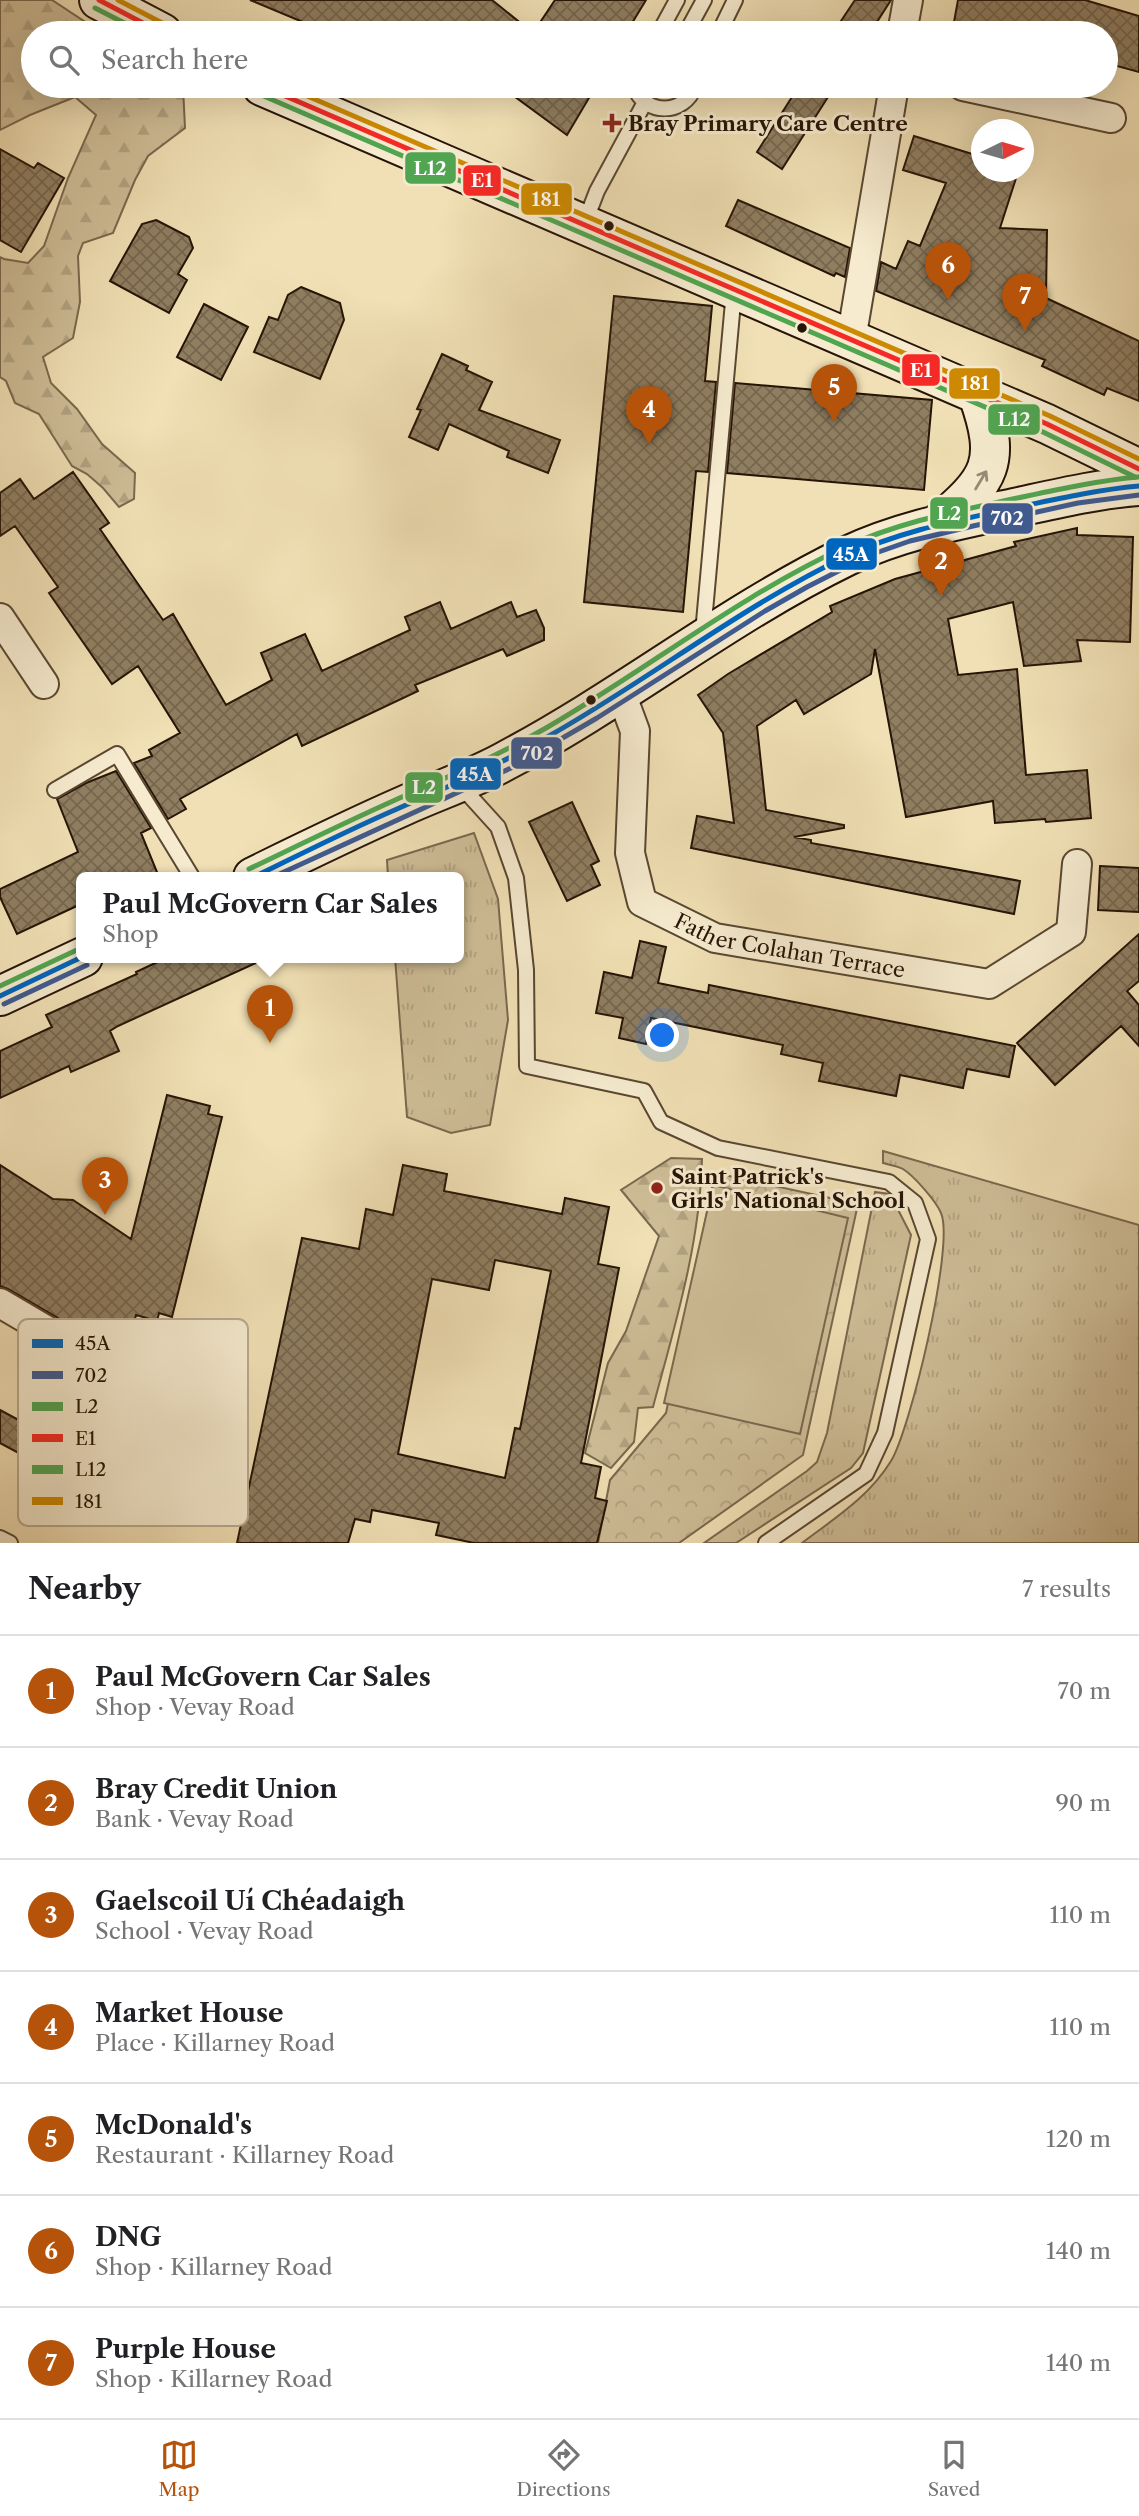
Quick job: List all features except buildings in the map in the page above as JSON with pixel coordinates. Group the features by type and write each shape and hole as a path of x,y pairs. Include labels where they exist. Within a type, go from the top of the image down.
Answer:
{"main road":[{"path":"99,0 139,21"},
{"path":"290,98 1047,424 1139,469"},
{"path":"933,527 975,491 987,472 989,438 978,395"},
{"path":"263,872 403,805 459,784 507,761 621,693 773,596 849,555 933,527 1108,488 1139,486"},
{"path":"0,996 76,960"}],"street":[{"path":"904,21 908,0"},
{"path":"851,340 892,98"},
{"path":"1018,98 1111,118"},
{"path":"0,618 44,684"},
{"name":"Father Colahan Terrace","path":"621,693 635,731 630,853 642,902 715,938 989,984 1071,932 1077,864"},
{"path":"0,1303 27,1319"}],"lane":[{"path":"666,21 677,0"},
{"path":"693,21 704,0"},
{"path":"725,21 735,0"},
{"path":"642,98 659,109 670,109 689,98"},
{"path":"584,224 597,191 645,102"},
{"path":"702,639 734,289"},
{"path":"55,790 117,754 189,872"},
{"path":"459,784 498,827 516,878 526,970 527,1066 644,1091 661,1122 718,1148 889,1182 915,1203 928,1239 886,1433 866,1474 766,1543"},
{"path":"0,1538 10,1543"}],"green space":[{"path":"0,0 52,0 84,21 21,21 21,98 72,98 0,130"},
{"path":"76,98 184,98 185,128 148,156 113,233 83,243 78,256 80,302 73,338 43,357 51,383 77,409 102,444 135,473 134,499 119,507 87,474 72,466 39,414 15,403 6,381 0,377 0,257 28,263 44,246 68,178 96,115"},
{"path":"474,833 498,899 508,1020 490,1125 451,1133 407,1117 395,963 464,963 464,872 388,872 387,860"},
{"path":"883,1151 1139,1225 1139,1543 802,1543 862,1496 891,1461 909,1414 928,1337 942,1261 944,1232 941,1213 908,1172 883,1163"},
{"path":"671,1158 702,1159 697,1222 691,1253 678,1315 653,1407 638,1408 634,1442 611,1468 585,1453 608,1363 626,1331 659,1236 621,1190"},
{"path":"715,1173 858,1204 803,1455 679,1543 598,1543 610,1480 666,1413"},
{"path":"713,1185 848,1218 800,1434 664,1403"},
{"path":"875,1192 890,1194 911,1235 863,1453 851,1468 736,1543 704,1543 817,1462 827,1433"}],"transit line":[{"name":"E1","path":"99,0 139,21"},
{"name":"181","path":"118,0 158,21"},
{"name":"L12","path":"95,8 120,21"},
{"name":"L12","path":"268,98 1043,432 1135,477"},
{"name":"E1","path":"290,98 1047,424 1139,469"},
{"name":"181","path":"312,98 1050,416 1139,459"},
{"name":"L2","path":"249,869 527,739 768,588 845,547 885,531 946,514 1073,487 1138,477"},
{"name":"45A","path":"264,872 531,747 770,597 847,556 886,540 947,523 1074,496 1139,486"},
{"name":"702","path":"284,872 511,768 597,718 765,611 870,555 910,541 973,526 1078,503 1139,495"},
{"name":"L2","path":"0,986 76,950"},
{"name":"45A","path":"0,996 76,960"},
{"name":"702","path":"4,1004 87,965"}],"place":[{"name":"Bray Primary Care Centre","path":"612,123"},
{"name":"DNG","path":"948,300"},
{"name":"Purple House","path":"1025,331"},
{"name":"McDonald's","path":"834,422"},
{"name":"Market House","path":"649,444"},
{"name":"Bray Credit Union","path":"941,596"},
{"name":"Paul McGovern Car Sales","path":"270,1043"},
{"name":"Saint Patrick's Girls' National School","path":"657,1188"},
{"name":"Gaelscoil Uí Chéadaigh","path":"105,1215"}]}
